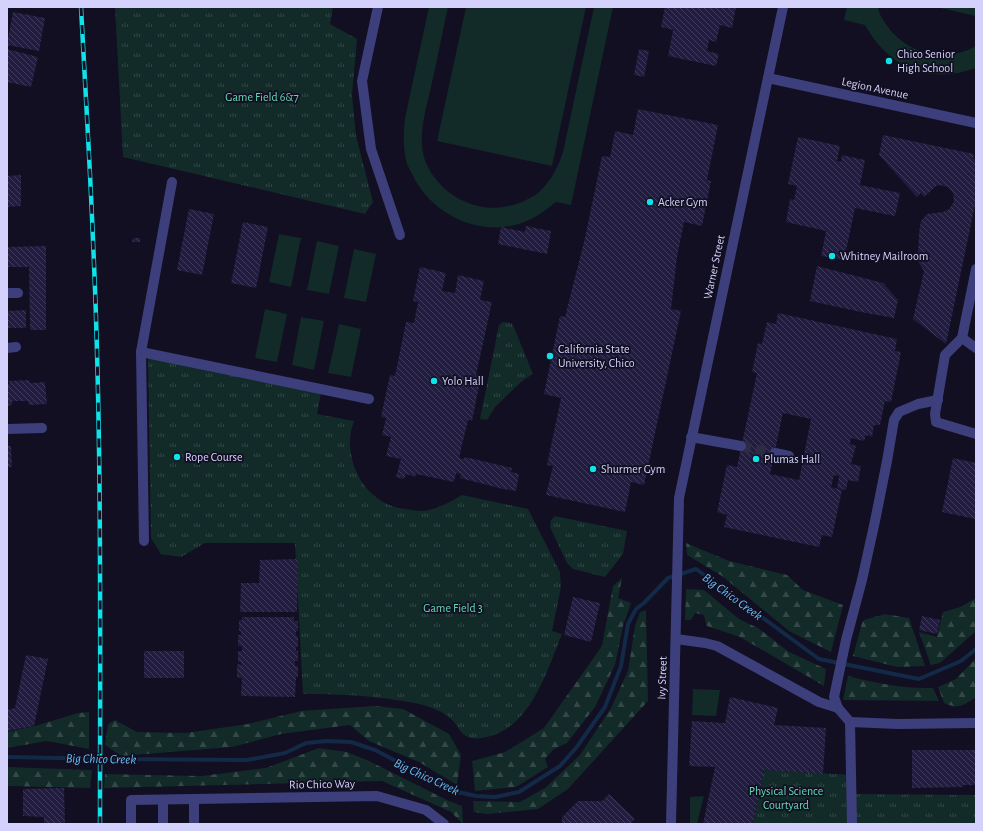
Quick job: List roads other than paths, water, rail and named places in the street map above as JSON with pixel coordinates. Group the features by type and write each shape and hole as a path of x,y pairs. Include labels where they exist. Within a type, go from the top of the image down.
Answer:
{"street":[{"path":"378,7 362,81 371,149 400,235"},
{"name":"Warner Street","path":"677,537 679,498 783,7"},
{"name":"Legion Avenue","path":"768,78 976,123"},
{"path":"144,541 141,352 172,182"},
{"path":"976,269 962,338 946,355 935,414 936,422 976,434"},
{"path":"7,293 18,293"},
{"path":"962,338 976,348"},
{"path":"141,352 369,399"},
{"path":"852,824 850,722 838,708 834,697 846,640 864,573 894,420 899,412 918,404 938,400"},
{"path":"7,429 42,428"},
{"path":"692,437 741,446"},
{"path":"774,453 789,456"},
{"name":"Ivy Street","path":"671,824 677,537"},
{"path":"676,639 717,646 819,702 838,708"},
{"path":"850,722 898,724 976,723"},
{"name":"Rio Chico Way","path":"131,824 131,800 377,796 426,810 444,824"},
{"path":"163,800 163,824"},
{"path":"194,800 194,824"}],"waterway":[{"name":"Big Chico Creek","path":"7,757 247,760 285,753 306,743 326,741 351,742 375,750 453,791 476,796 495,797 519,792 560,766 576,748 605,707 621,666 628,624 636,609 644,603 668,578 696,569 819,659 919,679 961,661 976,649"}],"tunnel":[{"path":"741,446 775,453"}],"railway":[{"path":"81,7 92,212 98,387 100,532 100,824"}],"place":[{"name":"Chico Senior High School","path":"889,61"},
{"name":"Acker Gym","path":"650,202"},
{"name":"Whitney Mailroom","path":"832,256"},
{"name":"California State University, Chico","path":"550,356"},
{"name":"Yolo Hall","path":"434,381"},
{"name":"Rope Course","path":"177,457"},
{"name":"Plumas Hall","path":"756,459"},
{"name":"Shurmer Gym","path":"593,469"}],"park label":[{"name":"Game Field 6&7","path":"262,97"},
{"name":"Game Field 3","path":"453,608"},
{"name":"Physical Science Courtyard","path":"786,798"}]}
